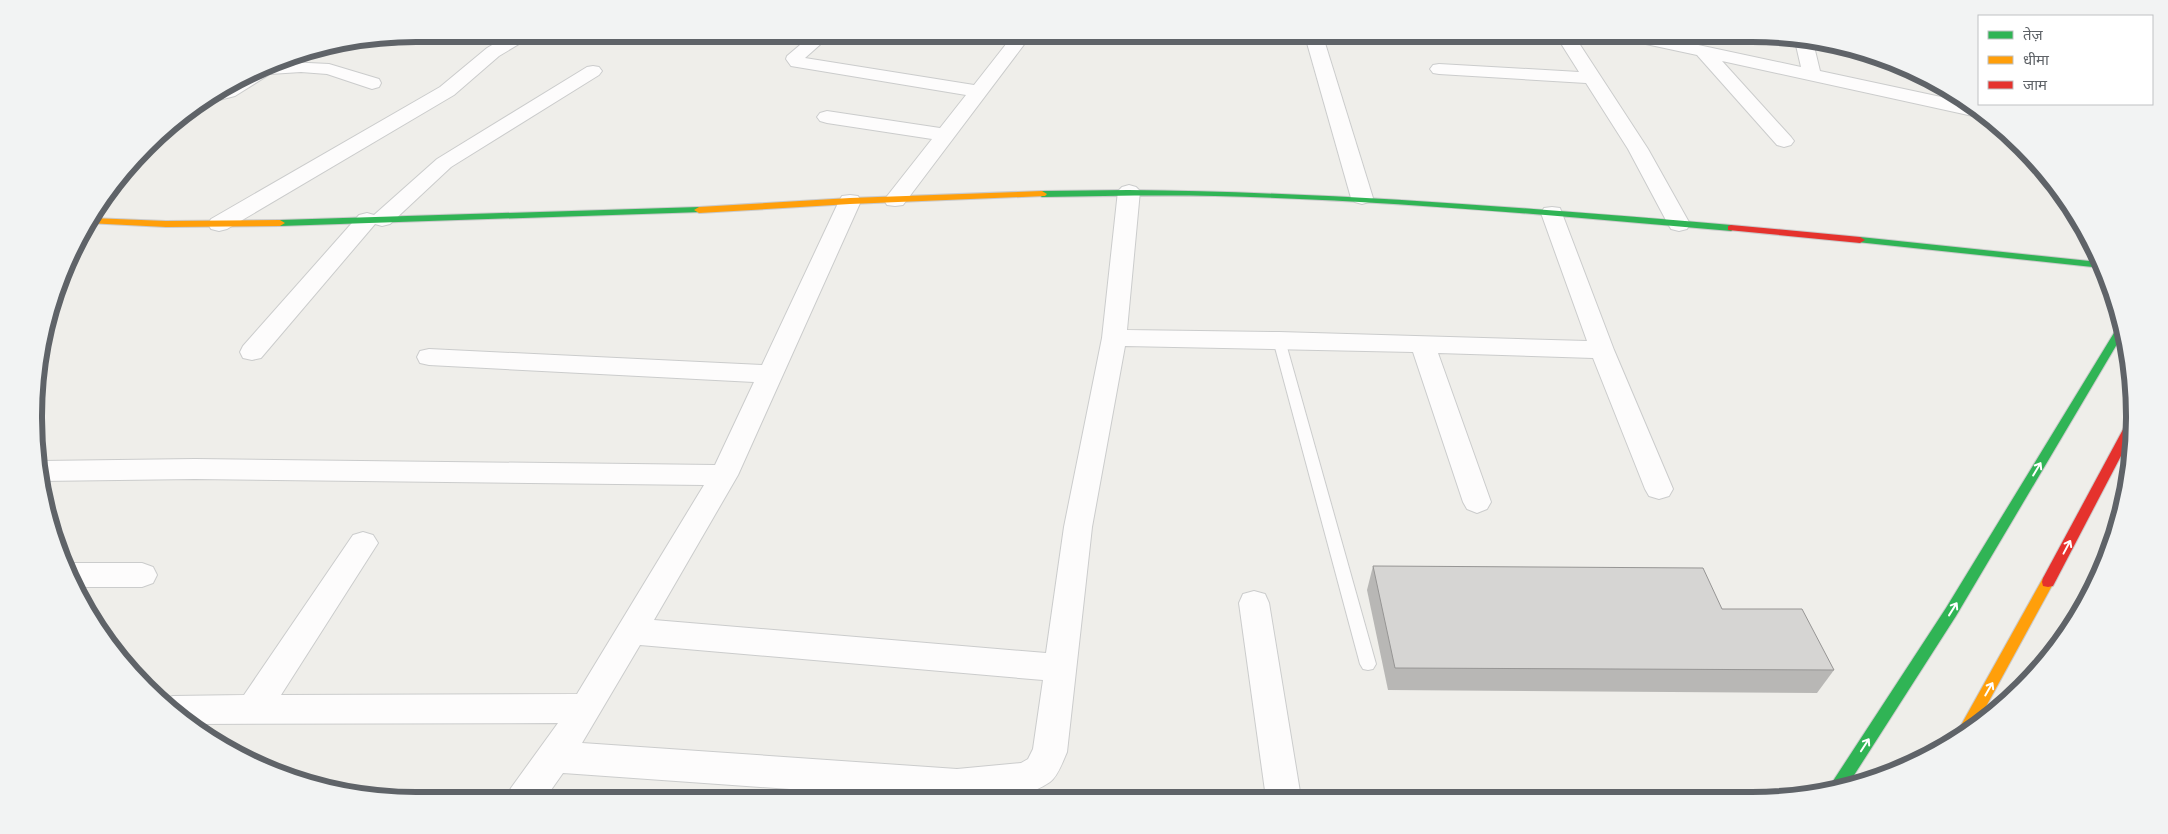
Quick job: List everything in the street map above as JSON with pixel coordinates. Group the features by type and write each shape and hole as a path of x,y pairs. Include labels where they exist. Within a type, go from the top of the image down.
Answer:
{"main road":[{"path":"98,221 219,224 374,220 703,210 850,201 1129,191 1362,198 1679,224 2092,263"},
{"path":"1842,780 1951,612 2117,337"},
{"path":"1970,720 2043,592 2125,437"}],"street":[{"path":"219,224 447,91 492,52 509,42"},
{"path":"813,42 796,56 797,62 979,92"},
{"path":"895,200 1017,42"},
{"path":"1569,42 1638,149 1679,224"},
{"path":"1678,42 1812,75 1961,107"},
{"path":"1316,43 1362,198"},
{"path":"1691,44 1784,141"},
{"path":"1805,47 1812,75"},
{"path":"288,66 329,68 372,83"},
{"path":"1439,69 1592,78"},
{"path":"252,352 374,220 444,163 593,71"},
{"path":"827,117 945,135"},
{"path":"555,757 957,785 1025,778 1040,770 1050,752 1078,527 1114,338 1129,191"},
{"path":"529,792 555,757 586,708 724,475 850,201"},
{"path":"1552,213 1602,350 1659,489"},
{"path":"1114,338 1279,340 1602,350"},
{"path":"1423,344 1478,502"},
{"path":"429,357 771,374"},
{"path":"47,472 195,469 724,475"},
{"path":"253,710 363,544"},
{"path":"78,575 142,575"},
{"path":"1254,603 1283,792"},
{"path":"632,631 1060,668"},
{"path":"184,710 586,708"}],"lane":[{"path":"1279,340 1368,664"}],"building":[{"path":"1373,566 1703,568 1722,609 1802,609 1834,670 1395,668"}],"traffic: fast":[{"path":"1042,194 1128,192 1301,196 1473,207 1731,228"},
{"path":"280,223 699,210"},
{"path":"1860,240 2093,264"},
{"path":"1842,780 1951,612 2117,337"}],"traffic: slow":[{"path":"699,210 850,201 1042,194"},
{"path":"98,221 166,224 280,223"},
{"path":"1972,719 2048,582"}],"traffic: jam":[{"path":"1731,228 1860,240"},
{"path":"2048,582 2125,437"}]}
